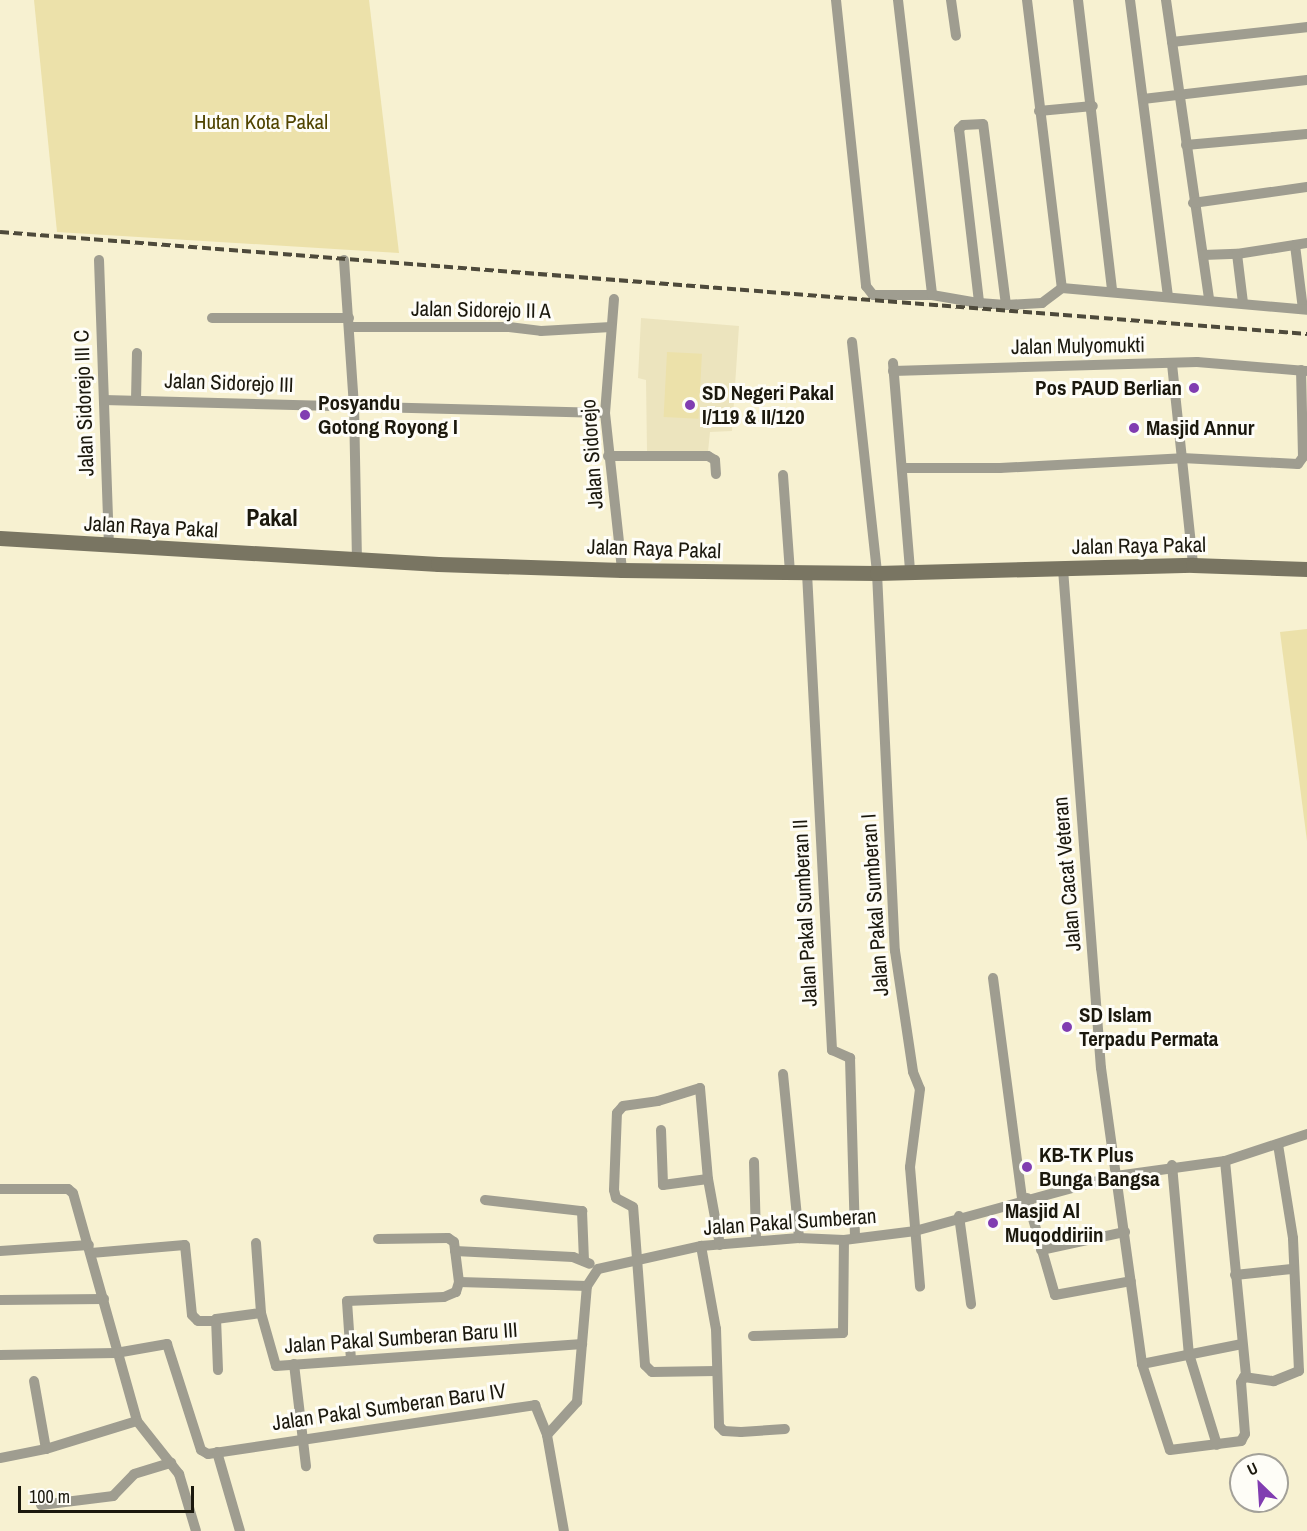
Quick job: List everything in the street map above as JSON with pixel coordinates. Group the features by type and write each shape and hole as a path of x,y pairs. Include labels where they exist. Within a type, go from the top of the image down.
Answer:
{"main road":[{"name":"Jalan Raya Pakal","path":"0,538 357,560 622,570 807,573 877,580 910,570 1193,565 1307,569"}],"street":[{"path":"836,0 866,286 873,295 932,295 1006,305 1042,303 1062,288 1209,299 1305,310 1295,245"},
{"path":"898,0 932,295"},
{"path":"951,0 956,36"},
{"path":"1027,0 1062,288"},
{"path":"1078,0 1093,106 1112,291"},
{"path":"1130,0 1168,296"},
{"path":"1166,0 1193,203 1209,299"},
{"path":"1172,42 1307,27"},
{"path":"1143,99 1178,93 1307,80"},
{"path":"1039,111 1093,106"},
{"path":"979,303 959,129 982,123 1006,305"},
{"path":"1186,145 1307,134"},
{"path":"1193,203 1307,187"},
{"path":"1203,255 1237,254 1307,243"},
{"path":"1237,254 1243,303"},
{"name":"Jalan Sidorejo III C","path":"99,260 109,546"},
{"path":"344,260 354,405 357,560"},
{"name":"Jalan Sidorejo","path":"614,299 605,413 622,570"},
{"name":"Jalan Sidorejo II A","path":"212,318 508,327 541,331 612,327"},
{"name":"Jalan Pakal Sumberan I","path":"852,342 877,580 895,951 913,1072 920,1089 910,1167 920,1287"},
{"path":"136,400 137,353"},
{"path":"1173,364 1193,565"},
{"name":"Jalan Mulyomukti","path":"910,570 893,367 1173,364 1263,366 1304,370"},
{"path":"902,468 1000,468 1182,458 1301,463 1304,370"},
{"name":"Jalan Sidorejo III","path":"104,400 605,413"},
{"path":"608,456 708,456 715,459 716,474"},
{"path":"783,475 790,573"},
{"name":"Jalan Cacat Veteran","path":"1063,569 1062,585 1098,1049 1142,1364 1168,1448 1217,1445"},
{"name":"Jalan Pakal Sumberan II","path":"807,573 832,1050 849,1058 850,1239"},
{"path":"993,978 1024,1199 1052,1291 1058,1296 1131,1281"},
{"path":"783,1074 799,1238"},
{"path":"716,1371 652,1372 646,1368 633,1208 614,1193 617,1113 623,1106 700,1088 708,1179 720,1245"},
{"path":"661,1130 663,1185 708,1179"},
{"name":"Jalan Pakal Sumberan","path":"597,1269 701,1246 799,1238 850,1239 915,1231 959,1216 1116,1176 1172,1165 1226,1161 1307,1134"},
{"path":"1246,1376 1274,1381 1299,1371 1290,1216 1278,1144"},
{"path":"1172,1165 1189,1354 1217,1445 1245,1437 1241,1382 1246,1376 1226,1161"},
{"path":"754,1162 756,1241"},
{"path":"0,1189 68,1189 73,1193 94,1250 116,1353 137,1421 171,1463 183,1484 196,1531"},
{"path":"485,1200 582,1211 584,1261"},
{"path":"959,1216 971,1304"},
{"path":"1041,1251 1125,1232"},
{"path":"351,1360 347,1301 444,1297 456,1292 459,1282 452,1240 440,1236 378,1239"},
{"path":"753,1336 843,1333 850,1239"},
{"name":"Jalan Pakal Sumberan Baru III","path":"255,1243 261,1313 274,1365 582,1344"},
{"path":"0,1251 114,1250 185,1245 192,1315 198,1322 261,1313"},
{"path":"701,1246 716,1329 720,1429 741,1432 785,1429"},
{"path":"455,1251 573,1257 597,1269 587,1286 577,1402 547,1435 564,1531"},
{"path":"1235,1275 1292,1269"},
{"path":"459,1282 587,1286"},
{"path":"0,1300 104,1299"},
{"path":"215,1321 218,1370"},
{"path":"1142,1364 1242,1344"},
{"path":"0,1355 116,1353 170,1346 175,1371 201,1450 208,1454 217,1452 240,1531"},
{"path":"294,1364 306,1466"},
{"path":"34,1381 46,1449"},
{"name":"Jalan Pakal Sumberan Baru IV","path":"217,1452 303,1437 534,1405 547,1435"},
{"path":"0,1458 46,1449 137,1421"},
{"path":"41,1505 112,1496 134,1474 171,1463"}],"shaded area":[{"name":"SD Negeri Pakal I/119 & II/120","path":"641,318 739,326 732,431 710,432 708,452 647,451 646,380 638,378"}],"green space":[{"name":"Hutan Kota Pakal","path":"34,0 369,0 399,253 57,232"},
{"path":"667,352 702,354 699,419 664,417"},
{"path":"1307,629 1307,841 1280,632"}],"railway":[{"path":"0,232 1307,334"}],"place":[{"name":"Pos PAUD Berlian","path":"1194,388"},
{"name":"SD Negeri Pakal I/119 & II/120","path":"690,405"},
{"name":"Posyandu Gotong Royong I","path":"305,415"},
{"name":"Masjid Annur","path":"1134,428"},
{"name":"SD Islam Terpadu Permata","path":"1067,1027"},
{"name":"KB-TK Plus Bunga Bangsa","path":"1027,1167"},
{"name":"Masjid Al Muqoddiriin","path":"993,1223"}],"district":[{"name":"Pakal","path":"272,518"}]}
